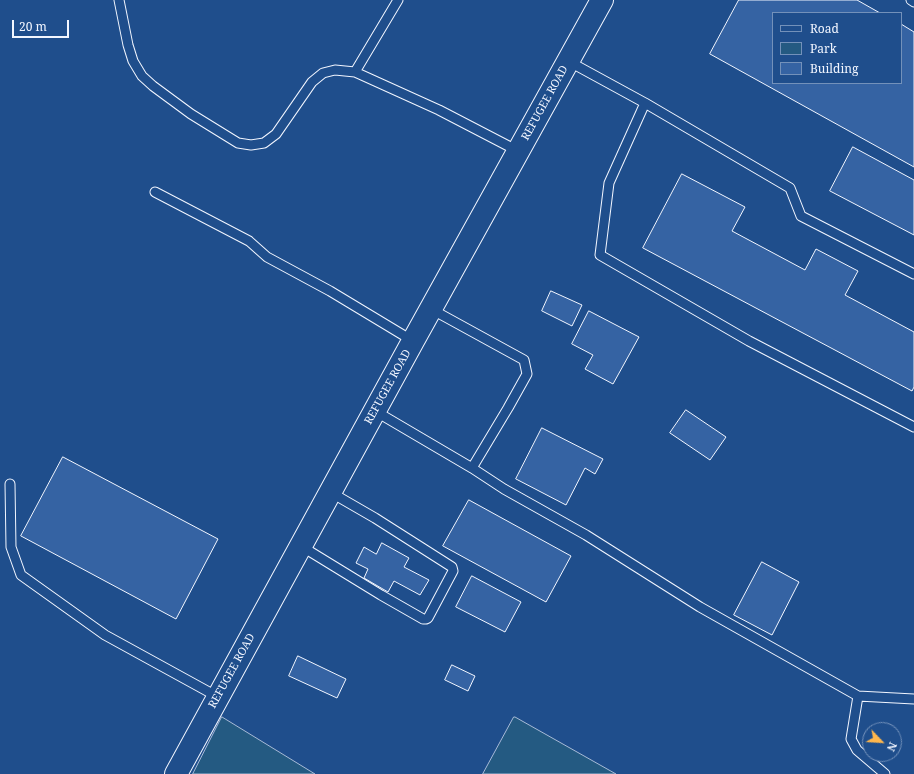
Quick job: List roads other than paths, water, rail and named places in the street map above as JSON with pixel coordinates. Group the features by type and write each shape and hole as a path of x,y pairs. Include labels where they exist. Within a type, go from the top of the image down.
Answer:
{"main road":[{"name":"REFUGEE ROAD","path":"176,774 300,546 602,0"}],"lane":[{"path":"119,0 131,56 142,76 191,114 238,143 250,145 264,143 276,134 312,82 323,73 335,70 355,72 439,110 518,151"},
{"path":"355,72 398,0"},
{"path":"568,61 645,103 790,188 801,216 914,274"},
{"path":"645,103 609,183 600,255 749,341 914,427"},
{"path":"155,192 249,241 267,257 330,291 413,341"},
{"path":"431,309 524,360 527,374 472,468"},
{"path":"375,411 472,468 504,489 586,535 700,607 858,696 914,699"},
{"path":"10,484 11,547 22,575 105,635 218,697"},
{"path":"300,546 423,619 426,620 428,618 453,571 452,567 375,518 330,492"},
{"path":"858,696 851,739 857,750 885,774"}]}
